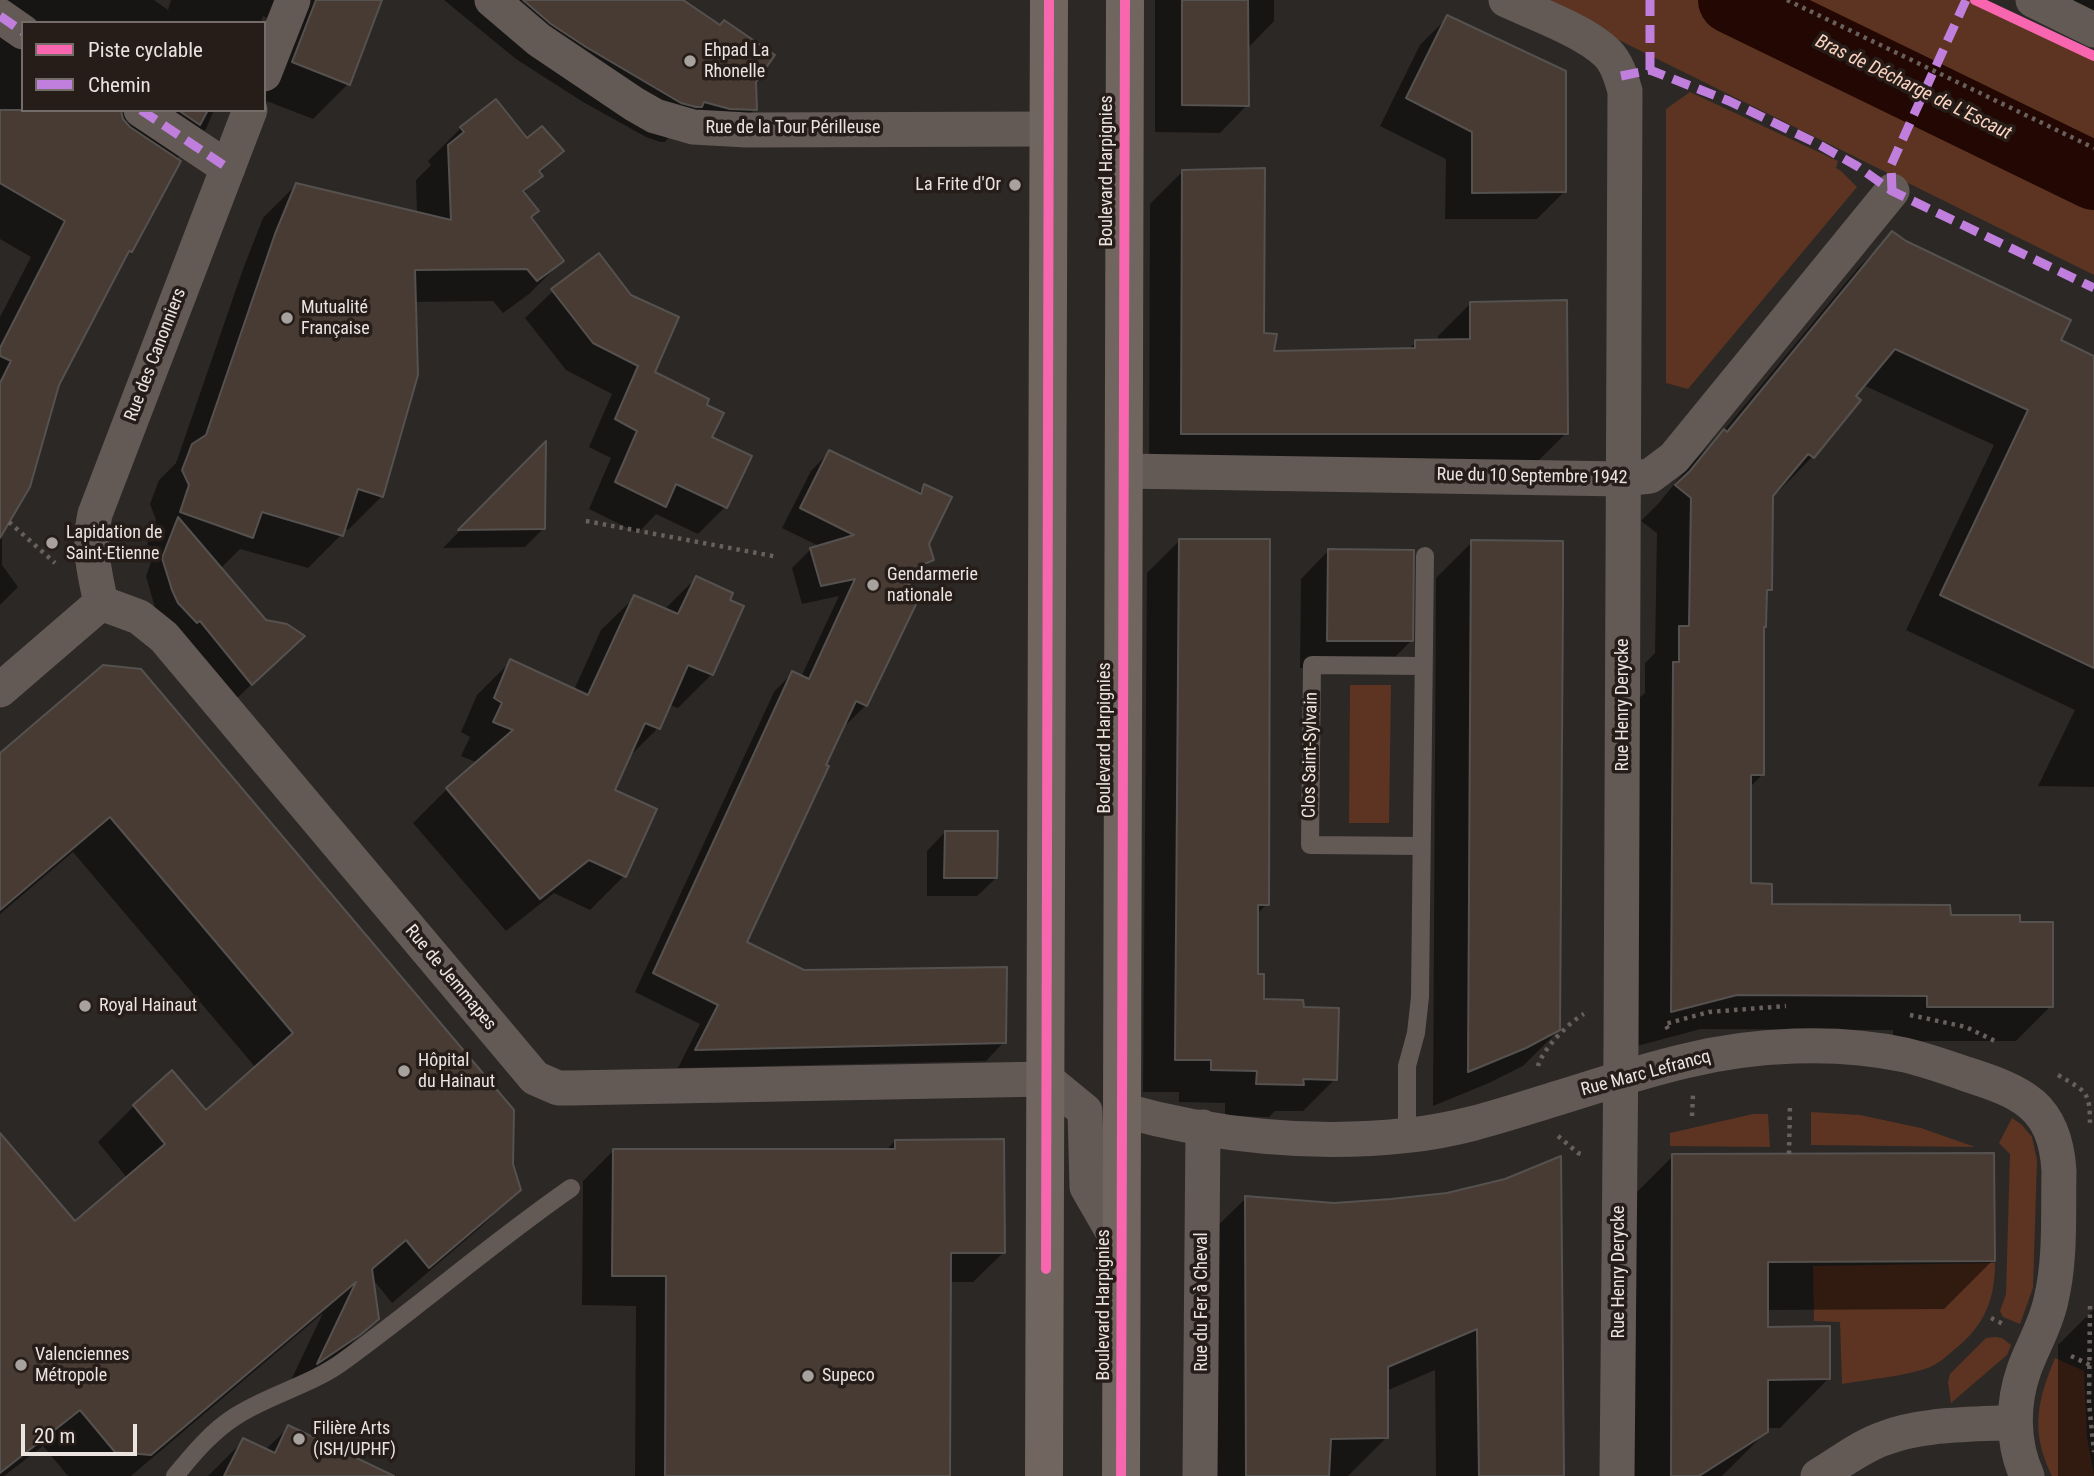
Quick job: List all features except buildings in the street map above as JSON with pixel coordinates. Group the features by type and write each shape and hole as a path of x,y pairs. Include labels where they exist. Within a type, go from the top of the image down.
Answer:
{"main road":[{"path":"1044,1476 1049,0"},
{"name":"Boulevard Harpignies","path":"1121,1476 1125,0"}],"street":[{"path":"266,69 293,0"},
{"name":"Rue de la Tour Périlleuse","path":"492,0 539,40 634,104 655,116 693,127 747,130 1049,129"},
{"name":"Rue Henry Derycke","path":"1506,0 1581,35 1606,52 1621,76 1626,109 1618,1476"},
{"path":"2033,0 2094,30"},
{"path":"0,16 21,31"},
{"path":"144,112 228,168"},
{"name":"Rue des Canonniers","path":"101,603 92,562 91,532 95,513 249,112"},
{"name":"Rue du 10 Septembre 1942","path":"1123,471 1623,479 1650,476 1674,458 1892,191"},
{"path":"0,690 101,603"},
{"name":"Rue de Jemmapes","path":"101,603 139,617 164,637 524,1066 535,1078 546,1084 558,1088 595,1088 1046,1079"},
{"name":"Rue Marc Lefrancq","path":"1122,1110 1160,1120 1256,1136 1317,1140 1407,1136 1460,1127 1685,1061 1736,1052 1822,1046 1879,1051 1929,1062 2002,1086 2018,1093 2042,1113 2055,1140 2058,1154 2055,1281 2045,1320 2024,1369 2015,1422 2018,1452 2027,1476"},
{"name":"Boulevard Harpignies","path":"1046,1079 1086,1111 1087,1187 1121,1246"},
{"name":"Rue du Fer à Cheval","path":"1200,1476 1203,1127"},
{"path":"1818,1476 1870,1444 1901,1433 2015,1422"}],"lane":[{"path":"1407,1136 1408,1066 1416,1033 1420,997 1425,556"},
{"name":"Clos Saint-Sylvain","path":"1421,846 1310,845 1312,665 1423,666"},
{"path":"175,1476 194,1453 234,1416 303,1385 344,1362 522,1222 570,1188"}],"path":[{"path":"1787,0 2094,148"},
{"path":"586,521 778,557"},
{"path":"1692,1116 1693,1090 1685,1061 1665,1024 1709,1012 1798,1006"},
{"path":"1899,1014 1966,1027 1998,1043"},
{"path":"2050,1070 2082,1089 2090,1100 2091,1135"},
{"path":"1789,1154 1790,1104"},
{"path":"2090,1298 2090,1403 2094,1452"}],"shaded area":[{"path":"1538,0 1986,0 2094,53 2094,275"},
{"path":"1690,92 1838,161 1836,168 1857,187 1688,389 1666,383 1666,109"},
{"path":"1350,685 1391,685 1389,823 1349,823"},
{"path":"1811,1112 1860,1115 1921,1128 1975,1147 1811,1145"},
{"path":"1753,1114 1768,1114 1770,1147 1670,1146 1670,1133"},
{"path":"2012,1118 2032,1137 2037,1160 2033,1288 2020,1324 2003,1317 2000,1311 2006,1294 2010,1154 1999,1143"},
{"path":"1995,1263 1993,1289 1986,1311 1973,1331 1946,1357 1918,1371 1842,1384 1840,1322 1814,1321 1813,1266"},
{"path":"1986,1338 2002,1338 2011,1345 2007,1355 1951,1403 1948,1382 1950,1374"},
{"path":"2055,1358 2084,1371 2087,1437 2094,1476 2052,1476 2045,1460 2038,1417"}],"waterway":[{"name":"Bras de Décharge de L'Escaut","path":"1732,0 2094,176"}],"marked path":[{"path":"1650,0 1650,70"},
{"path":"1892,191 1891,165 1966,0"},
{"path":"0,16 21,31"},
{"path":"1621,76 1650,70 1729,101 1816,143 1857,166 1892,191 2094,288"},
{"path":"144,112 228,168"}],"cycle path":[{"path":"1046,1269 1049,0"},
{"path":"1121,1476 1125,0"},
{"path":"1975,0 2094,56"}],"place":[{"name":"Ehpad La Rhonelle","path":"690,61"},
{"name":"La Frite d'Or","path":"1015,185"},
{"name":"Mutualité Française","path":"287,318"},
{"name":"Lapidation de Saint-Etienne","path":"52,543"},
{"name":"Gendarmerie nationale","path":"873,585"},
{"name":"Royal Hainaut","path":"85,1006"},
{"name":"Hôpital du Hainaut","path":"404,1071"},
{"name":"Valenciennes Métropole","path":"21,1365"},
{"name":"Supeco","path":"808,1376"},
{"name":"Filière Arts (ISH/UPHF)","path":"299,1439"}]}
